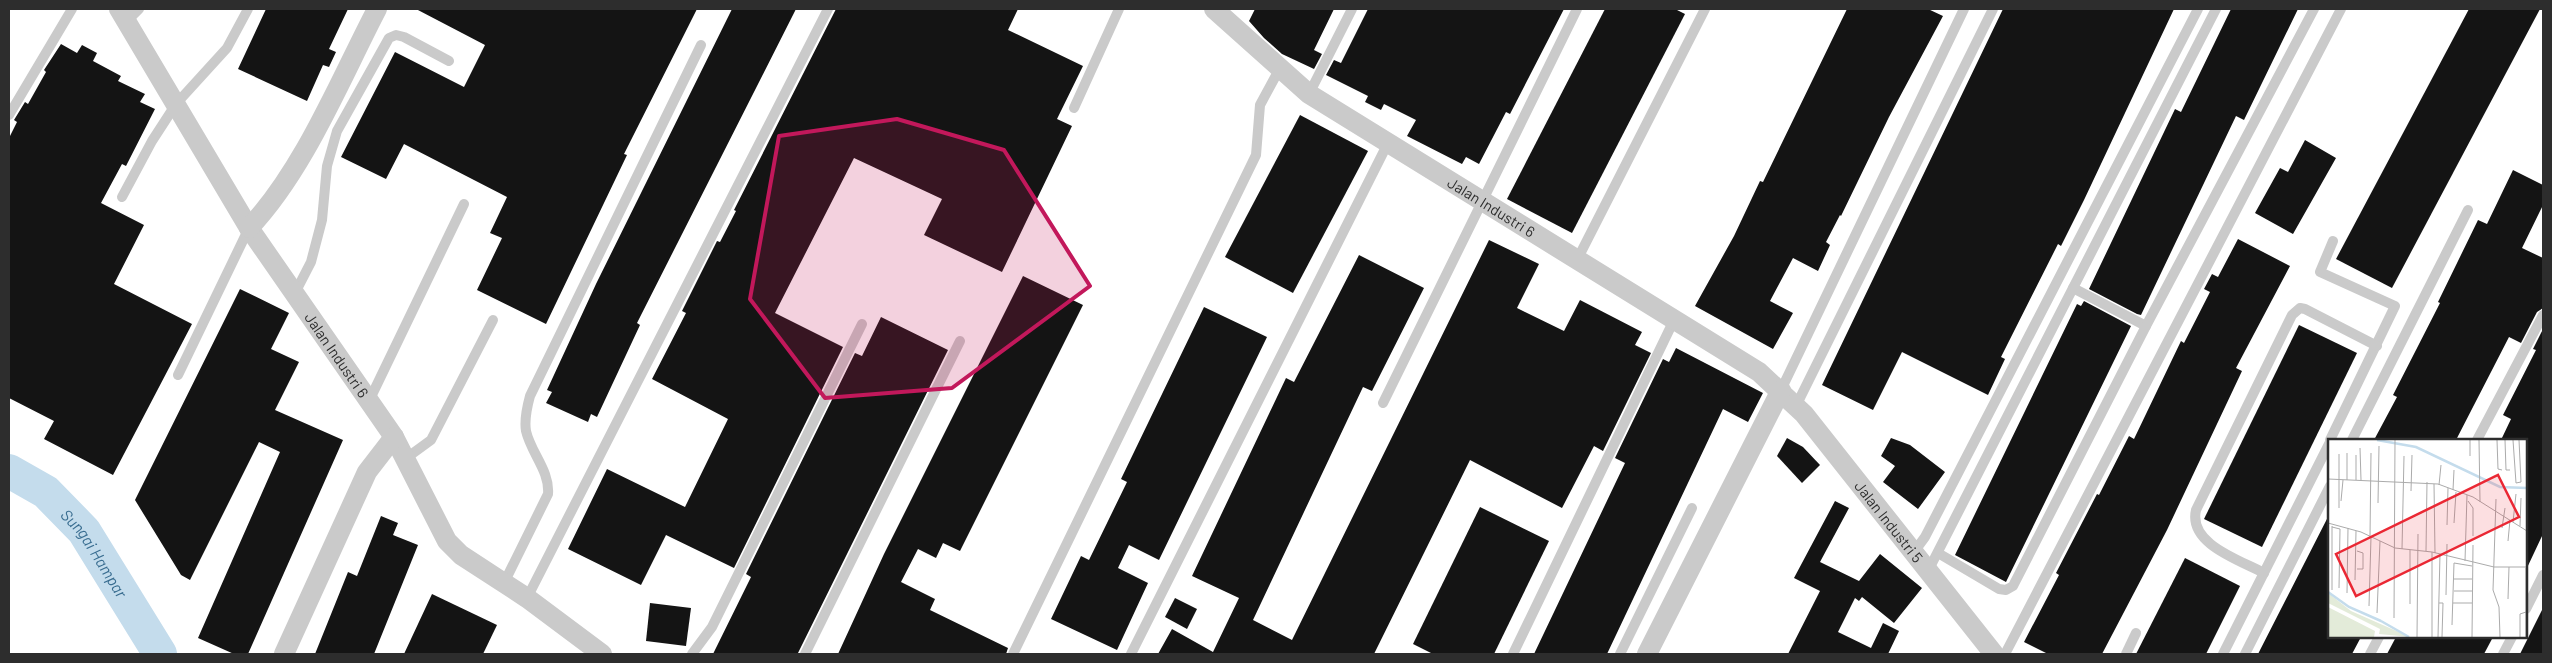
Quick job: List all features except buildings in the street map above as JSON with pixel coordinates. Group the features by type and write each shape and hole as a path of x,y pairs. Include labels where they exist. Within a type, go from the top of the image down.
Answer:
{"street":[{"path":"249,228 269,205 298,162 377,9"},
{"name":"Jalan Industri 6","path":"128,13 176,104 249,228 394,437 447,541 461,555 527,598 602,654"},
{"name":"Jalan Industri 6","path":"1226,13 1280,68 1309,94 1482,199 1576,260 1759,372 1781,390"},
{"path":"1647,654 1781,390"},
{"name":"Jalan Industri 5","path":"1781,390 1914,552 1994,654"},
{"path":"284,654 367,472 394,437"}],"lane":[{"path":"9,115 72,9"},
{"path":"122,197 152,141 176,104 227,48 248,9"},
{"path":"527,598 828,9"},
{"path":"1074,108 1119,9"},
{"path":"1309,94 1352,9"},
{"path":"1383,403 1577,9"},
{"path":"1576,260 1705,9"},
{"path":"1781,390 1964,9"},
{"path":"1796,406 1993,9"},
{"path":"1914,552 1925,537 2198,9"},
{"path":"1928,571 2216,9"},
{"path":"1938,553 2000,589 2006,590 2013,586 2146,326 2314,9"},
{"path":"2005,654 2341,9"},
{"path":"294,293 311,262 322,220 331,149 337,132 389,38 396,36 404,38 449,62"},
{"path":"504,583 548,494 549,482 526,431 526,411 530,396 701,46"},
{"path":"1013,654 1256,155 1260,105 1280,68"},
{"path":"1131,654 1388,143"},
{"path":"369,401 464,204"},
{"path":"2353,439 2468,210"},
{"path":"178,375 249,228"},
{"path":"2331,439 2395,306 2320,272 2333,241"},
{"path":"2073,288 2146,326"},
{"path":"2264,573 2206,541 2197,532 2194,518 2196,510 2290,320 2295,310 2305,309 2377,346"},
{"path":"2478,439 2543,315"},
{"path":"405,459 431,440 493,320"},
{"path":"1513,654 1674,320"},
{"path":"692,654 712,627 862,324"},
{"path":"805,654 960,341"},
{"path":"2222,654 2328,445"},
{"path":"2245,654 2328,490"},
{"path":"1620,654 1692,508"},
{"path":"2527,607 2543,575"},
{"path":"2126,654 2136,633"},
{"path":"2370,654 2378,638"},
{"path":"2503,654 2511,638"}],"highlighted area":[{"path":"897,119 1004,150 1090,286 952,388 825,398 750,299 779,136"}],"waterway":[{"name":"Sungai Hampar","path":"9,471 46,492 84,531 160,654"}]}
